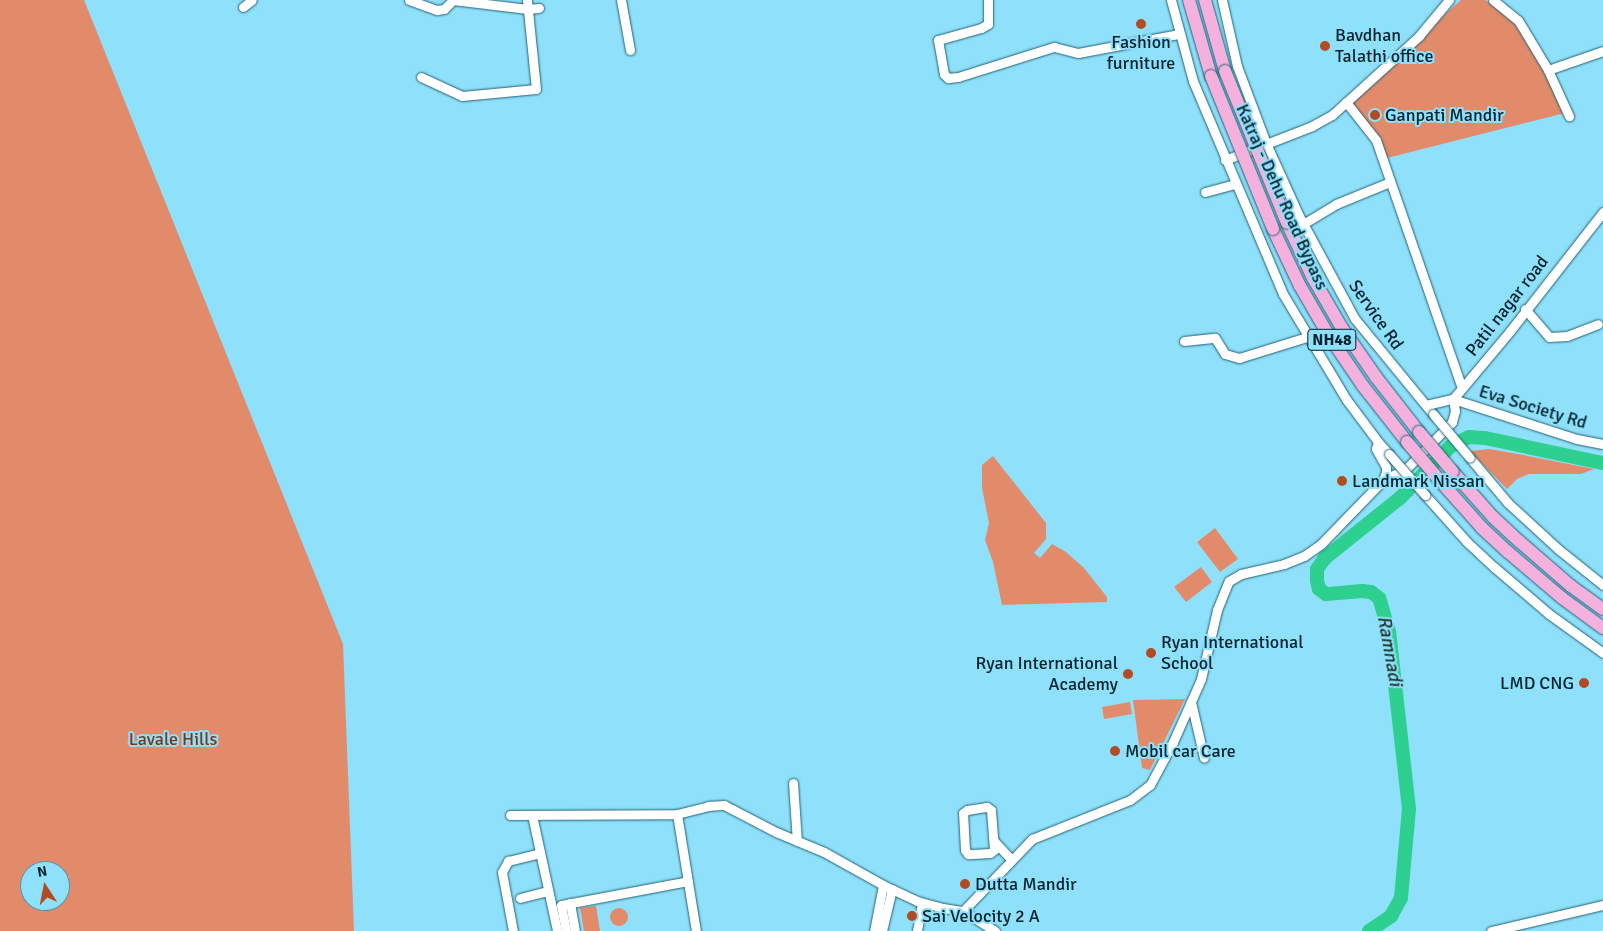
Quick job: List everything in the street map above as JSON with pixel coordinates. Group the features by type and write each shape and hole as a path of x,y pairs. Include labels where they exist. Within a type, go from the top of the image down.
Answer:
{"highway":[{"name":"Katraj - Dehu Road Bypass","path":"1189,0 1211,76 1272,229 1300,286 1329,336 1363,386 1407,442 1482,528 1562,598 1603,628"},
{"name":"Katraj - Dehu Road Bypass","path":"1205,0 1225,71 1287,223 1313,278 1342,328 1376,377 1419,432 1493,517 1571,586 1603,610"}],"street":[{"path":"243,7 252,0"},
{"path":"409,0 437,10 453,0 527,5 539,8"},
{"path":"621,0 630,50"},
{"path":"988,0 988,24 981,28 938,40 944,74 948,78 958,78 1054,47 1078,53 1179,34"},
{"path":"1171,0 1193,81 1268,262 1307,337 1346,398 1378,442 1467,542 1549,614 1603,653"},
{"name":"Service Rd","path":"1222,0 1237,66 1266,143 1303,224 1355,319 1514,509 1558,549 1603,584"},
{"path":"1225,160 1312,126 1332,115 1419,36 1449,0"},
{"path":"1493,0 1518,20 1548,70 1569,116"},
{"path":"421,77 462,96 536,89 527,5"},
{"path":"1548,70 1603,51"},
{"path":"1346,102 1376,140 1462,388"},
{"path":"1303,224 1336,204 1390,182"},
{"path":"1205,192 1235,184"},
{"name":"Patil nagar road","path":"1453,399 1601,217"},
{"path":"1525,309 1549,337 1567,336 1598,324"},
{"path":"1184,341 1215,338 1225,354 1239,358 1307,337"},
{"path":"963,911 1011,859 1032,840 1142,794 1158,771 1191,702 1202,675 1217,610 1229,581 1241,574 1284,564 1304,556 1321,544 1383,480 1406,469 1452,422 1455,411 1453,399 1426,405"},
{"name":"Eva Society Rd","path":"1453,399 1577,439 1603,444"},
{"path":"1378,442 1376,450 1386,467 1383,480"},
{"path":"1191,702 1204,758"},
{"path":"793,783 797,841"},
{"path":"510,814 677,814 708,806 724,805 797,841 824,852 887,887 925,903 963,911 995,931"},
{"path":"994,841 993,852 966,853 964,811 990,808 994,841 1011,859"},
{"path":"677,814 696,931"},
{"path":"532,815 557,931"},
{"path":"513,931 502,872 508,860 540,853"},
{"path":"566,931 561,905 688,881"},
{"path":"874,931 887,887"},
{"path":"882,931 887,887"},
{"path":"520,898 548,891"},
{"path":"570,903 575,931"},
{"path":"917,931 925,903"},
{"path":"922,931 925,903"},
{"path":"1492,931 1603,905"}],"green space":[{"name":"Lavale Hills","path":"0,0 84,0 343,644 354,931 0,931"},
{"path":"1461,0 1485,0 1502,11 1527,37 1569,112 1387,158 1346,102"},
{"path":"1489,449 1594,469 1581,474 1529,474 1517,479 1507,489 1470,451"},
{"path":"993,456 1046,523 1046,539 1034,553 1040,558 1052,544 1066,552 1084,568 1107,597 1107,602 1002,605 993,562 985,540 989,523 982,488 982,465"},
{"path":"1215,528 1238,559 1220,572 1197,542"},
{"path":"1201,567 1212,582 1186,602 1174,587"},
{"path":"1185,699 1150,770 1142,768 1133,700"},
{"path":"1130,702 1132,714 1104,719 1102,707"},
{"path":"596,906 600,931 584,931 580,908"},
{"path":"615,908 623,908 628,913 626,924 615,926 610,921 610,913"}],"waterway":[{"name":"Ramnadi","path":"1369,931 1391,916 1401,898 1409,809 1389,632 1379,598 1371,592 1362,591 1326,594 1319,589 1317,569 1325,558 1400,498 1451,446 1469,437 1485,438 1603,463"}],"place":[{"name":"Fashion furniture","path":"1141,24"},
{"name":"Bavdhan Talathi office","path":"1325,46"},
{"name":"Ganpati Mandir","path":"1375,115"},
{"name":"Landmark Nissan","path":"1342,481"},
{"name":"Ryan International School","path":"1151,653"},
{"name":"Ryan International Academy","path":"1128,674"},
{"name":"LMD CNG","path":"1584,683"},
{"name":"Mobil car Care","path":"1115,751"},
{"name":"Dutta Mandir","path":"965,884"},
{"name":"Sai Velocity 2 A","path":"912,916"}]}
